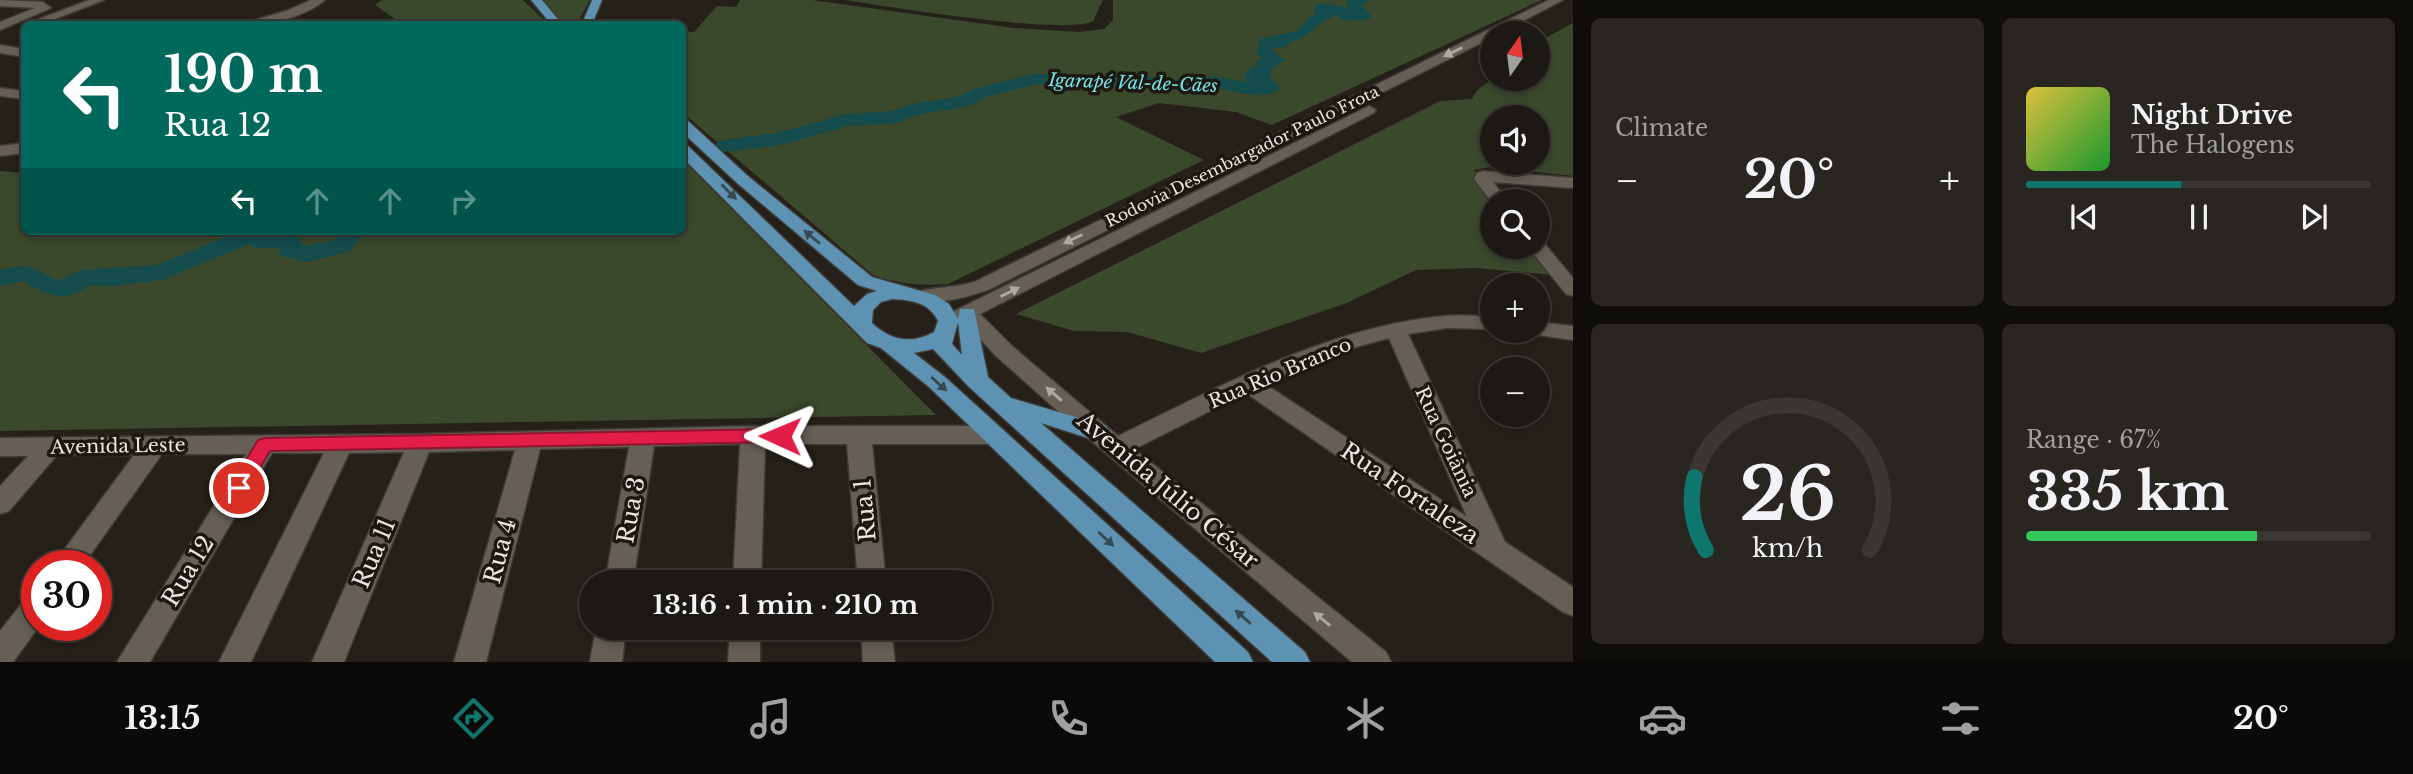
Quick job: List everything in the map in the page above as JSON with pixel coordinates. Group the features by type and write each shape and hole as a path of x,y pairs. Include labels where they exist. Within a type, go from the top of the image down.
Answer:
{"main road":[{"path":"536,0 554,21"},
{"path":"588,21 597,0"},
{"path":"686,127 743,180 864,281 916,295 941,307 953,324"},
{"path":"686,152 874,338 885,343 937,382 1237,662"},
{"path":"861,324 860,316 868,302 886,294 916,295"},
{"path":"885,343 911,347 934,342 953,324"},
{"path":"953,324 941,344 945,352 1294,662"},
{"path":"1000,403 1106,440"}],"street":[{"path":"290,19 320,0"},
{"path":"0,25 60,2"},
{"path":"0,3 94,2"},
{"path":"43,21 94,2"},
{"name":"Rodovia Desembargador Paulo Frota","path":"1538,21 1564,4"},
{"name":"Rodovia Desembargador Paulo Frota","path":"916,295 950,295 981,286 1564,4"},
{"path":"0,25 21,27"},
{"path":"1,47 21,32"},
{"path":"1,47 21,51"},
{"name":"Rodovia Desembargador Paulo Frota","path":"953,324 1480,54"},
{"path":"1,93 21,94"},
{"path":"0,151 21,148"},
{"path":"1490,189 1482,179 1483,176 1573,183"},
{"path":"1546,259 1572,290"},
{"name":"Rua Rio Branco","path":"1106,440 1353,341 1437,322 1480,323"},
{"name":"Avenida Júlio César","path":"953,324 1004,351 1106,440 1375,662"},
{"name":"Rua Goiânia","path":"1396,331 1496,552"},
{"path":"1550,332 1569,338"},
{"name":"Rua Fortaleza","path":"1248,383 1573,603"},
{"path":"748,570 753,435"},
{"name":"Avenida Leste","path":"0,447 420,443 753,435 993,435"},
{"name":"Rua 3","path":"621,570 643,437"},
{"name":"Rua 1","path":"859,437 871,570"},
{"name":"Rua 4","path":"470,662 530,441"},
{"name":"Rua 11","path":"328,662 420,443"},
{"path":"77,550 156,444"},
{"name":"Rua 12","path":"133,662 265,444"},
{"path":"235,662 341,444"},
{"path":"0,504 50,447"},
{"path":"0,655 21,627"},
{"path":"606,662 609,640"},
{"path":"744,662 745,640"},
{"path":"877,640 878,662"}],"green space":[{"path":"382,0 523,0 545,21 398,21 375,5"},
{"path":"542,0 590,0 580,21 561,21"},
{"path":"740,0 812,0 1014,28 1079,32 1104,29 1113,20 1113,0 1542,0 1497,21 1480,21 1480,29 1272,125 1236,112 1159,103 1116,117 1204,160 948,284 929,285 873,275 686,116 686,31 694,32 717,6 736,7"},
{"path":"845,0 1103,0 1093,21 1077,25 1049,25 1014,23"},
{"path":"1573,23 1573,176 1550,174 1550,105 1480,105 1480,169 1474,170 1488,189 1480,189 1480,259 1541,259 1553,275 1477,268 1416,270 1347,303 1201,353 1127,332 1074,331 1016,314 1440,101 1472,99 1480,88 1480,91 1550,91 1550,35"},
{"path":"686,163 936,415 0,431 0,171 21,173 21,235 686,235"}],"waterway":[{"name":"Igarapé Val-de-Cães","path":"724,146 781,139 847,120 897,117 911,110 963,102 980,93 1014,83 1026,83 1032,79 1168,83 1182,87 1205,82 1253,89 1271,88 1263,79 1253,77 1254,73 1263,74 1263,65 1276,61 1265,53 1266,42 1281,44 1278,40 1302,34 1313,21 1325,16 1321,11 1322,6 1338,9 1345,16 1364,16 1354,7 1353,2 1363,0"},
{"name":"Igarapé Val-de-Cães","path":"0,278 23,273 34,276 47,286 59,289 71,286 81,278 110,278 162,272 245,237 261,241 291,240 290,251 308,255 342,246 350,235"}],"route":[{"path":"239,488 265,444 780,436"}]}
